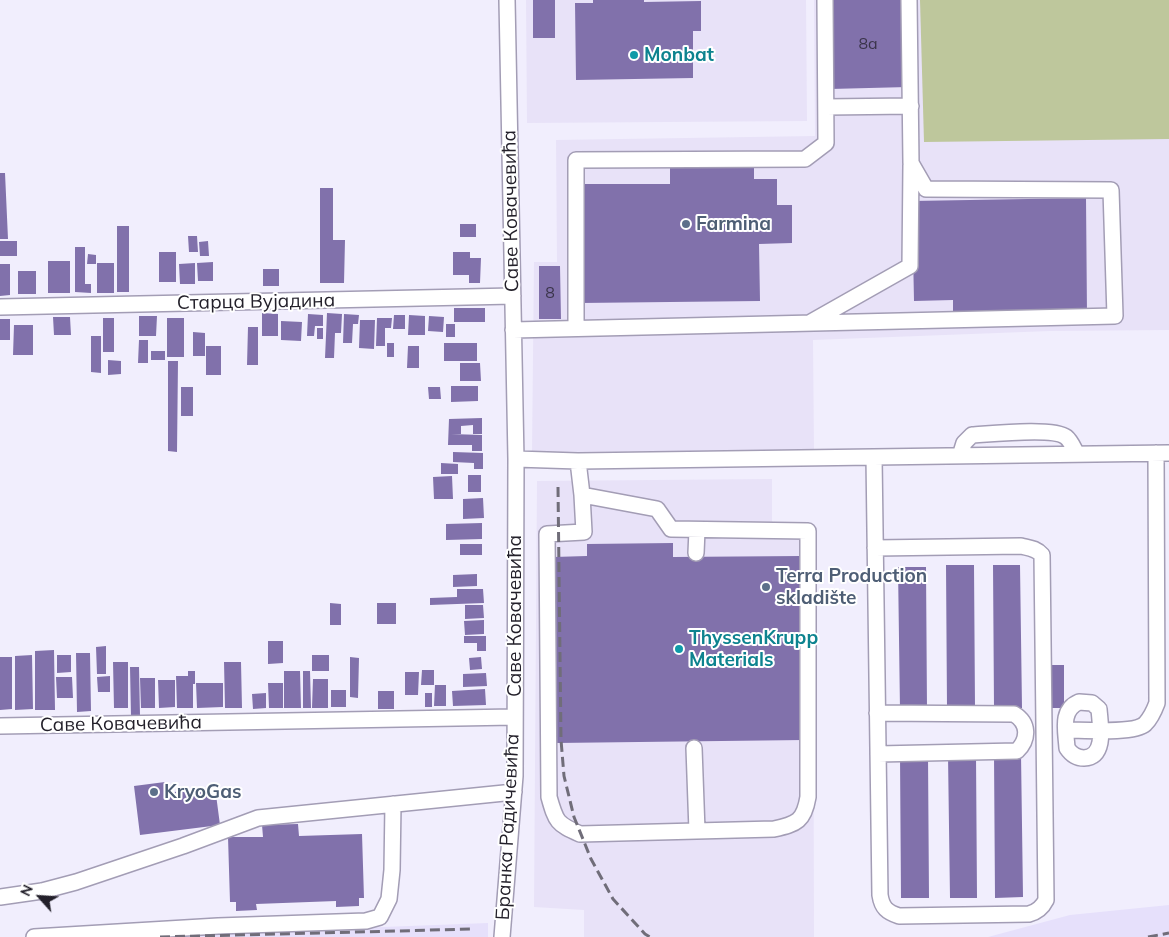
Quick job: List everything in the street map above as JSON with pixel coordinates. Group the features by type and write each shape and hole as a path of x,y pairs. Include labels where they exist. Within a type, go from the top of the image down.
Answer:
{"street":[{"name":"Саве Ковачевића","path":"0,726 514,717 516,460 507,0"},
{"path":"576,328 576,160 806,159 826,143 825,0"},
{"path":"810,323 910,266 909,0"},
{"path":"826,107 910,106"},
{"path":"514,330 1115,316 1111,190 926,189 911,163"},
{"name":"Старца Вујадина","path":"0,307 513,296"},
{"path":"960,456 964,443 972,435 1046,432 1067,437 1077,454"},
{"path":"516,460 578,461 1162,453 1157,703 1152,715 1144,725 1127,730 1066,730"},
{"path":"874,457 875,548 877,713 881,904 890,913 899,916 1029,914 1036,912 1043,906 1046,900 1047,878 1042,555 1032,548 1021,546 875,548"},
{"path":"578,461 584,532 547,534 549,797 554,816 562,826 580,834 774,830 800,821 806,811 808,788 808,531 671,529 657,510 582,495"},
{"path":"696,530 696,553"},
{"path":"1079,702 1092,703 1099,709 1100,730 1100,746 1096,753 1082,758 1075,756 1067,748 1066,713 1079,702"},
{"path":"877,713 1014,714 1023,721 1026,729 1026,737 1017,750 878,754"},
{"name":"Бранка Радичевића","path":"502,937 514,792 514,717"},
{"path":"694,748 697,831"},
{"path":"0,897 42,891 76,882 183,846 258,818 514,792"},
{"path":"34,937 218,926 366,921 380,918 389,899 392,870 393,804"}],"shaded area":[{"path":"526,0 806,0 807,121 527,123"},
{"path":"814,0 1169,0 1169,330 1050,331 813,340 814,451 532,452 534,262 557,262 556,140 815,136"},
{"path":"772,479 772,526 813,526 814,937 584,937 584,910 534,907 537,481"},
{"path":"1169,905 1169,937 988,937 1070,915"},
{"path":"488,923 488,937 131,937 383,927"}],"green space":[{"path":"920,0 1169,0 1169,139 924,142"}],"building":[{"path":"533,0 555,0 555,38 533,38"},
{"name":"Monbat","path":"593,0 644,0 644,2 701,1 701,31 693,31 693,78 576,80 575,3 593,3"},
{"path":"828,0 906,0 908,87 830,89"},
{"name":"Farmina","path":"754,165 754,179 777,179 777,205 792,205 792,243 759,244 760,301 580,303 579,184 670,184 670,166"},
{"path":"0,173 5,173 8,239 0,239"},
{"path":"320,188 333,188 333,240 345,240 344,283 320,283"},
{"path":"1086,198 1087,315 953,317 953,300 914,301 912,201"},
{"path":"460,224 476,224 476,237 460,237"},
{"path":"117,226 129,226 129,292 117,292"},
{"path":"188,236 197,236 198,252 189,252"},
{"path":"0,241 17,241 17,256 0,256"},
{"path":"208,241 209,256 200,256 199,242"},
{"path":"75,247 85,247 85,284 91,284 91,293 75,292"},
{"path":"159,252 176,252 176,282 159,282"},
{"path":"453,252 470,252 470,258 481,258 480,283 469,283 469,275 453,275"},
{"path":"88,254 96,255 96,264 87,264"},
{"path":"48,261 70,261 70,293 48,293"},
{"path":"213,262 213,281 198,281 197,263"},
{"path":"97,263 114,263 114,293 97,293"},
{"path":"195,263 195,284 180,284 179,264"},
{"path":"0,264 10,264 10,295 0,296"},
{"path":"539,266 560,266 561,319 539,319"},
{"path":"263,269 279,269 279,286 263,286"},
{"path":"18,271 36,271 36,294 18,294"},
{"path":"454,308 485,308 485,322 454,322"},
{"path":"262,313 278,314 278,336 262,336"},
{"path":"327,313 342,314 341,333 335,333 334,358 325,358"},
{"path":"308,314 323,315 323,326 315,326 314,336 307,336"},
{"path":"344,314 359,315 358,324 353,324 352,343 343,343"},
{"path":"394,315 405,315 405,329 393,329"},
{"path":"409,315 425,316 425,335 408,335"},
{"path":"139,316 157,316 156,336 139,336"},
{"path":"429,316 444,317 443,332 428,331"},
{"path":"53,317 70,317 71,335 54,335"},
{"path":"103,318 114,318 114,352 103,352"},
{"path":"167,318 184,318 184,357 167,357"},
{"path":"377,318 392,318 391,328 385,328 385,346 376,346"},
{"path":"0,319 10,319 10,340 0,340"},
{"path":"360,320 375,320 374,349 359,348"},
{"path":"281,321 302,322 301,341 281,340"},
{"path":"446,324 455,324 455,337 446,337"},
{"path":"14,325 33,325 33,355 13,355"},
{"path":"248,327 258,327 258,365 247,365"},
{"path":"317,328 323,328 323,339 317,339"},
{"path":"193,332 205,333 205,356 193,356"},
{"path":"91,336 101,336 101,373 91,372"},
{"path":"139,340 148,340 148,363 138,363"},
{"path":"387,343 394,343 394,357 387,357"},
{"path":"444,343 477,343 477,361 444,361"},
{"path":"206,346 221,346 221,375 206,375"},
{"path":"408,346 419,346 419,368 407,368"},
{"path":"151,351 165,351 165,360 151,360"},
{"path":"108,360 121,361 121,374 108,375"},
{"path":"168,361 178,361 177,452 168,451"},
{"path":"460,363 480,363 481,381 460,381"},
{"path":"451,386 478,386 478,401 451,402"},
{"path":"181,387 193,387 193,416 181,416"},
{"path":"428,387 440,387 441,399 429,399"},
{"path":"482,418 482,434 473,434 473,425 461,426 461,434 451,434 482,435 482,451 472,451 472,445 448,445 449,419"},
{"path":"453,452 483,453 483,469 474,469 474,463 453,462"},
{"path":"441,463 458,464 458,474 441,474"},
{"path":"468,475 481,475 481,492 468,492"},
{"path":"452,476 453,499 434,499 433,477"},
{"path":"483,498 484,518 463,519 463,499"},
{"path":"482,523 482,539 446,540 446,524"},
{"name":"ThyssenKrupp Materials","path":"673,543 673,557 802,556 804,740 556,743 554,557 587,556 587,544"},
{"path":"460,544 482,544 482,555 460,555"},
{"path":"946,565 974,565 975,708 947,708"},
{"path":"993,565 1020,565 1022,708 994,708"},
{"path":"898,567 926,567 927,710 900,710"},
{"path":"477,574 477,586 453,587 453,575"},
{"path":"457,589 483,589 484,603 430,605 430,598 457,597"},
{"path":"330,603 341,604 341,625 330,625"},
{"path":"377,603 396,603 396,624 377,624"},
{"path":"465,605 483,605 484,618 465,619"},
{"path":"484,620 484,634 465,635 464,621"},
{"path":"464,636 486,636 486,651 477,651 477,643 464,643"},
{"path":"268,641 283,641 283,663 268,664"},
{"path":"106,646 106,674 97,674 96,647"},
{"path":"54,650 55,710 35,710 35,651"},
{"path":"76,653 90,653 91,711 77,712"},
{"path":"32,655 33,709 15,710 15,656"},
{"path":"57,655 71,655 71,672 57,673"},
{"path":"312,655 329,655 329,671 312,671"},
{"path":"0,657 12,657 12,709 0,710"},
{"path":"350,657 359,658 358,698 350,697"},
{"path":"481,657 482,669 470,670 469,658"},
{"path":"113,662 128,662 128,708 114,708"},
{"path":"224,662 241,662 242,708 225,708"},
{"path":"1048,665 1064,665 1064,708 1048,708"},
{"path":"130,667 139,667 140,716 131,716"},
{"path":"422,670 434,670 434,685 421,685"},
{"path":"188,671 195,671 193,708 177,708 176,676 188,676"},
{"path":"284,671 300,671 301,708 284,708"},
{"path":"303,671 310,671 311,708 303,708"},
{"path":"405,672 419,672 418,695 405,695"},
{"path":"486,673 487,686 463,687 463,674"},
{"path":"110,676 110,692 98,692 97,677"},
{"path":"56,677 72,677 73,698 57,698"},
{"path":"140,678 155,678 155,708 141,708"},
{"path":"313,679 328,679 328,708 312,708"},
{"path":"158,680 175,680 175,707 159,708"},
{"path":"196,683 223,683 223,707 197,708"},
{"path":"268,683 283,683 283,708 269,708"},
{"path":"435,685 446,685 446,706 434,706"},
{"path":"485,689 486,705 453,706 452,691"},
{"path":"331,690 346,690 346,707 331,707"},
{"path":"378,691 394,691 394,709 378,709"},
{"path":"266,693 266,708 253,709 252,694"},
{"path":"425,693 432,693 432,707 425,707"},
{"path":"1021,754 1023,897 995,898 994,755"},
{"path":"900,755 928,755 929,898 901,898"},
{"path":"948,755 976,755 977,898 950,898"},
{"path":"165,782 166,793 215,787 220,825 140,835 134,786"},
{"path":"298,824 299,836 362,834 364,898 359,898 359,906 336,907 336,901 256,904 257,910 236,911 236,902 230,902 228,837 263,837 262,825"}],"railway":[{"path":"558,487 561,740 564,776 574,817 591,859 613,899 650,937"},
{"path":"160,937 474,929"},
{"path":"1148,937 1169,933"}],"place":[{"name":"Monbat","path":"634,55"},
{"name":"Farmina","path":"686,224"},
{"name":"Terra Production skladište","path":"766,587"},
{"name":"ThyssenKrupp Materials","path":"679,649"},
{"name":"KryoGas","path":"154,792"}]}
